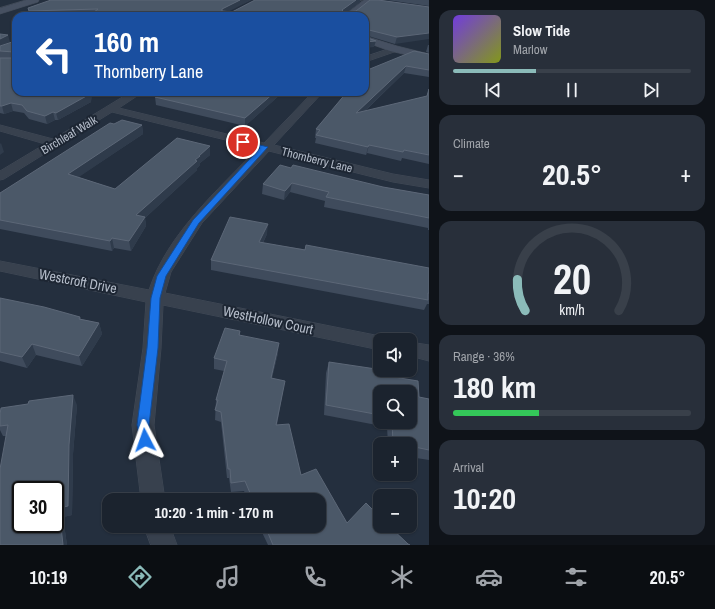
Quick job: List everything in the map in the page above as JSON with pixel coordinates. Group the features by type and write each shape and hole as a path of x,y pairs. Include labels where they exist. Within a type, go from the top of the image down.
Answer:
{"street":[{"path":"0,11 35,0"},
{"path":"353,12 367,0 429,9"},
{"path":"369,40 394,49 429,57"},
{"path":"369,58 394,49"},
{"name":"Birchleaf Walk","path":"0,176 132,96"},
{"path":"152,493 143,425 152,348 155,298 163,272 196,221 264,147 314,96"},
{"name":"Thornberry Lane","path":"112,109 393,178 429,184"},
{"path":"0,128 56,143"},
{"name":"Westcroft Drive","path":"0,266 155,298"},
{"name":"WestHollow Court","path":"155,298 373,342"},
{"path":"417,350 429,353"},
{"path":"160,533 164,545"}],"building":[{"path":"51,0 240,0 222,9 222,11 232,12 94,12 98,9 29,11 28,8"},
{"path":"255,0 356,0 342,10 344,12 232,12"},
{"path":"370,0 429,7 429,33 397,37 369,30 369,12 344,12 356,11"},
{"path":"0,34 8,35 0,39"},
{"path":"369,38 376,41 369,42"},
{"path":"12,42 12,52 0,51 0,46"},
{"path":"414,51 429,54 429,70 406,66 356,113 427,96 429,89 429,155 404,150 403,152 369,145 368,147 316,135 320,130 316,129 344,96 369,96 369,69"},
{"path":"0,58 12,58 12,96 86,96 56,113 53,112 45,116 27,111 22,105 11,103 0,106"},
{"path":"157,96 270,96 245,118 155,97"},
{"path":"122,120 142,125 68,174 115,189 177,138 210,146 195,160 197,161 136,215 145,217 129,241 112,238 110,241 0,220 0,193 110,123 114,124"},
{"path":"280,165 291,168 293,165 383,187 429,195 429,218 326,197 329,192 292,183 285,191 263,184"},
{"path":"230,217 268,224 259,242 305,250 306,245 429,268 428,300 211,260"},
{"path":"0,298 44,307 80,317 79,319 99,323 79,356 32,344 22,357 0,352"},
{"path":"225,328 240,331 239,335 279,343 271,378 285,381 276,425 289,424 301,475 316,469 347,523 366,503 373,510 373,533 396,533 410,545 273,545 268,533 326,533 326,493 250,493 245,481 231,483 221,412 215,410 218,400 216,400 227,361 214,358"},
{"path":"329,362 373,369 373,377 394,377 418,381 419,397 429,399 429,450 417,447 417,437 393,437 392,429 417,429 417,385 373,385 373,414 326,405"},
{"path":"73,395 69,445 68,506 64,507 64,481 12,481 12,533 62,533 63,545 0,545 0,469 8,425 0,426 1,408 28,404 29,401"}],"route":[{"path":"145,440 143,425 152,348 155,298 163,272 196,221 264,147 243,142"}]}
